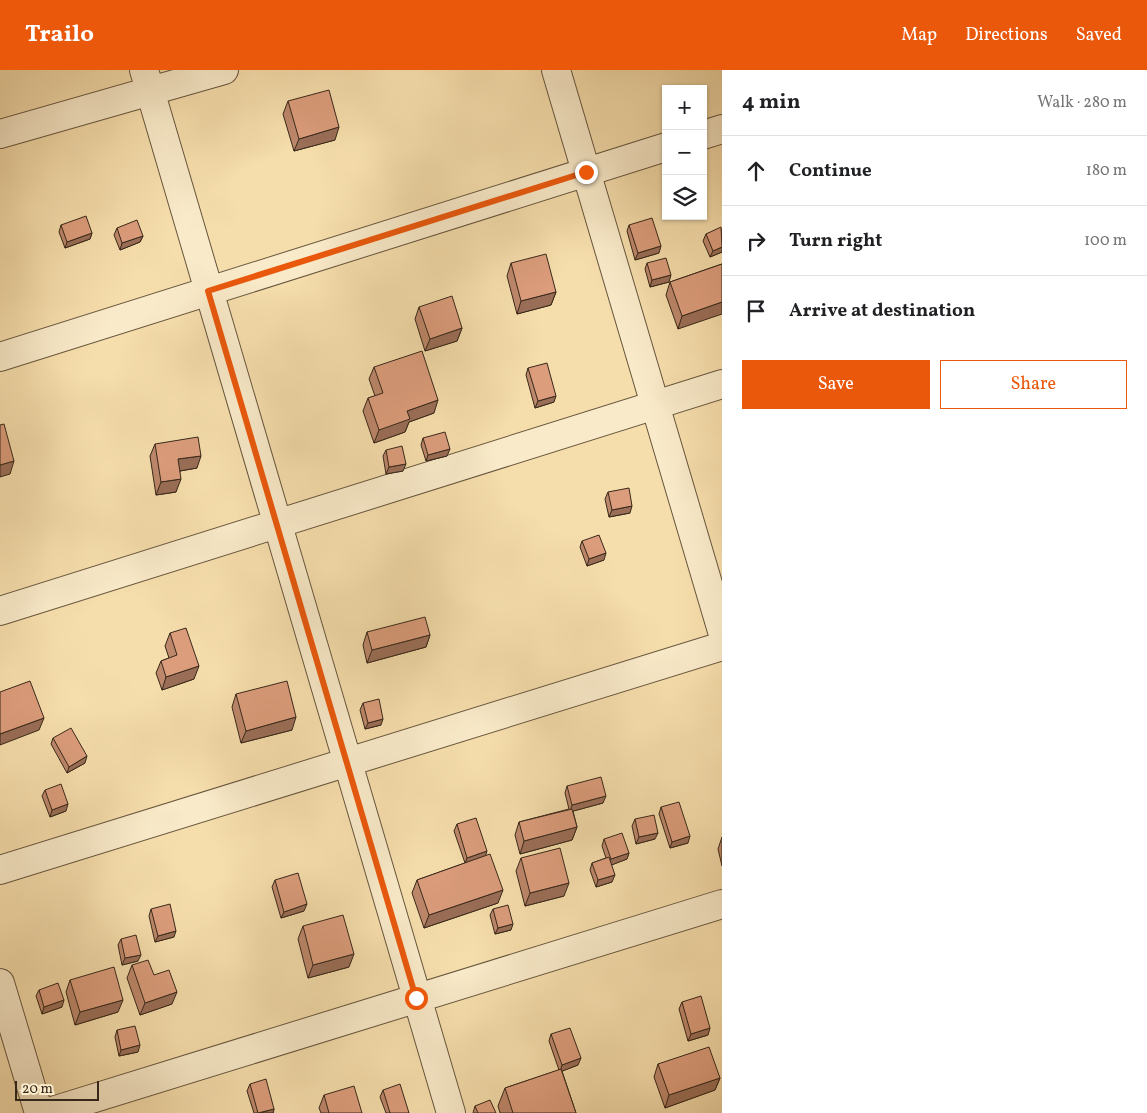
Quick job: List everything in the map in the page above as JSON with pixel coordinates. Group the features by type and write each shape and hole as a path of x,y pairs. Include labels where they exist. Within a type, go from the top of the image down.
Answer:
{"street":[{"path":"0,134 147,81 224,70"},
{"path":"556,70 722,631"},
{"path":"147,81 346,762 451,1113"},
{"path":"707,134 722,129"},
{"path":"0,357 662,147"},
{"path":"0,611 722,384"},
{"path":"0,870 722,646"},
{"path":"46,1113 722,904"},
{"path":"0,983 38,1113"}],"building":[{"path":"329,90 339,127 299,139 288,101"},
{"path":"86,216 92,233 67,242 61,225"},
{"path":"652,218 661,246 638,253 629,225"},
{"path":"137,220 143,236 122,243 117,228"},
{"path":"721,227 722,247 713,251 706,234"},
{"path":"546,254 556,292 521,301 511,263"},
{"path":"666,258 671,275 652,280 647,263"},
{"path":"722,264 722,302 682,316 670,282"},
{"path":"452,296 462,328 430,339 419,307"},
{"path":"422,351 438,400 407,411 410,419 379,430 368,398 383,393 374,367"},
{"path":"547,363 556,396 538,401 528,368"},
{"path":"4,424 14,461 0,465 0,425"},
{"path":"445,432 450,449 428,455 423,438"},
{"path":"198,437 201,456 178,459 181,479 161,482 155,444"},
{"path":"402,446 406,464 389,467 386,450"},
{"path":"629,488 632,506 612,510 608,492"},
{"path":"599,535 606,553 589,559 582,541"},
{"path":"425,617 430,635 372,650 367,632"},
{"path":"186,628 199,666 166,677 161,661 177,655 170,633"},
{"path":"30,681 44,718 0,734 0,692"},
{"path":"287,681 296,717 246,731 236,694"},
{"path":"379,699 383,719 368,723 363,703"},
{"path":"71,728 87,756 69,767 53,738"},
{"path":"601,777 606,796 572,805 567,786"},
{"path":"61,784 68,804 52,810 45,790"},
{"path":"679,802 690,836 672,842 661,807"},
{"path":"572,809 577,827 524,841 519,822"},
{"path":"654,815 658,833 639,837 635,819"},
{"path":"476,818 487,851 467,858 457,824"},
{"path":"622,833 629,853 611,859 604,839"},
{"path":"560,848 569,883 530,893 521,858"},
{"path":"490,854 503,890 429,915 417,880"},
{"path":"609,857 615,875 598,880 592,863"},
{"path":"298,873 307,904 284,912 275,880"},
{"path":"170,904 176,931 158,936 151,909"},
{"path":"508,905 513,924 498,928 493,909"},
{"path":"343,915 354,954 313,965 303,926"},
{"path":"136,935 141,955 125,958 121,939"},
{"path":"148,960 154,975 169,970 177,992 145,1003 132,965"},
{"path":"114,967 123,1000 80,1012 70,980"},
{"path":"58,983 64,1000 44,1007 39,990"},
{"path":"701,996 710,1028 691,1034 682,1002"},
{"path":"135,1026 140,1045 121,1050 117,1030"},
{"path":"570,1028 581,1058 562,1065 551,1034"},
{"path":"709,1047 720,1078 669,1095 658,1064"},
{"path":"561,1069 576,1113 513,1113 505,1088"},
{"path":"266,1079 274,1109 258,1113 250,1084"},
{"path":"400,1084 409,1113 390,1113 383,1090"},
{"path":"354,1086 362,1113 329,1113 324,1095"},
{"path":"490,1100 496,1113 478,1113 475,1106"}],"route":[{"path":"416,998 208,291 586,172"}]}
